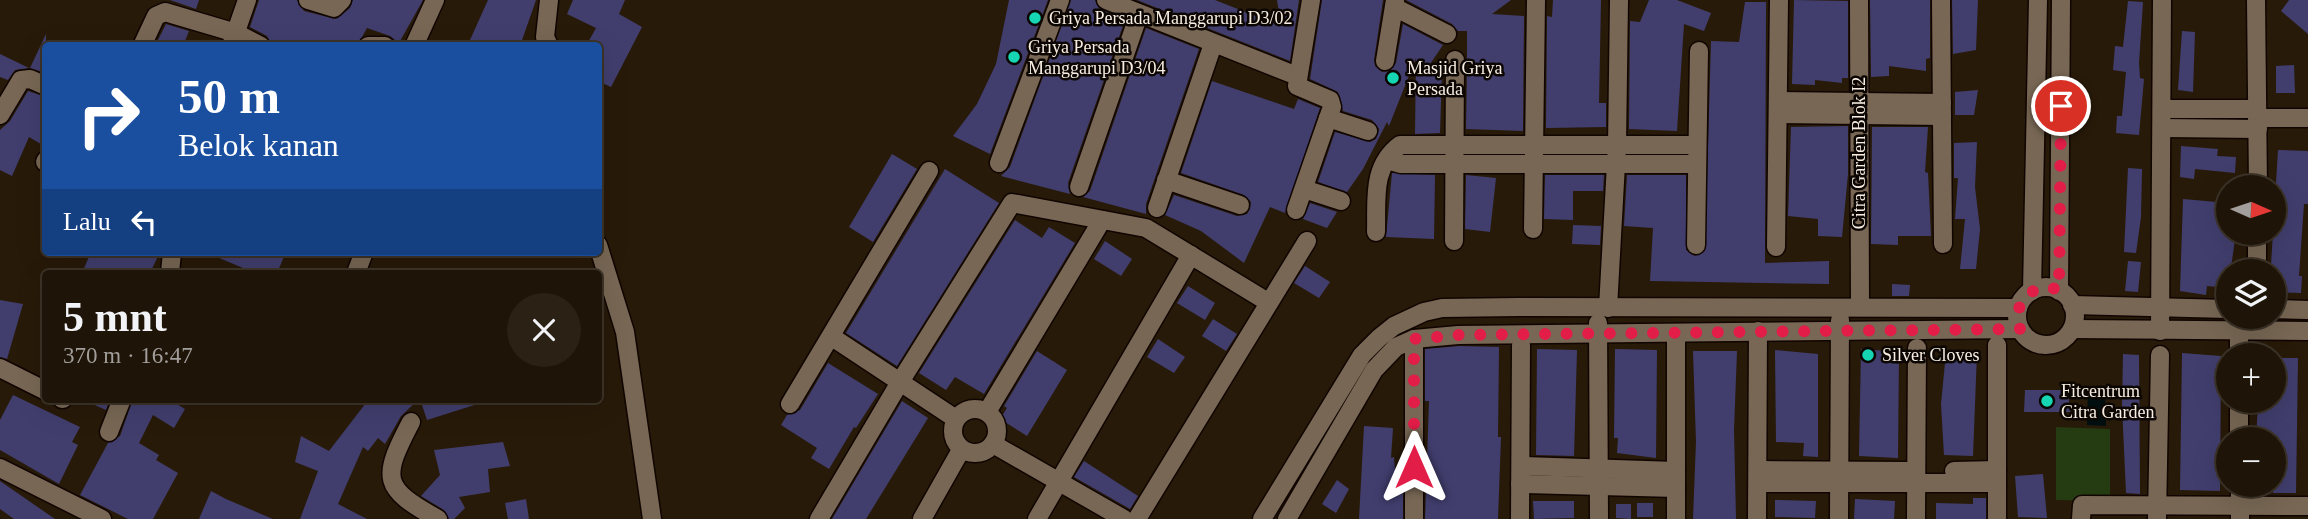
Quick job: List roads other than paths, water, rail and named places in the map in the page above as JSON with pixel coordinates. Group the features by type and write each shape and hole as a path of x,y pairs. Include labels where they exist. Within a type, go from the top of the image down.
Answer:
{"street":[{"path":"144,42 156,16 165,12 234,39 247,0"},
{"path":"309,0 334,8 342,0"},
{"path":"416,42 435,0"},
{"path":"547,42 545,37 550,0"},
{"path":"999,163 1060,0"},
{"path":"1106,0 1297,76"},
{"path":"1296,211 1332,103 1298,88 1297,76 1311,0"},
{"path":"1533,229 1536,0"},
{"path":"1598,519 1598,334 1603,308 1616,155 1619,0"},
{"path":"1776,247 1779,0"},
{"name":"Citra Garden Blok I2","path":"1859,0 1860,306"},
{"path":"1941,0 1943,244"},
{"path":"2032,291 2047,288 2059,290 2072,305 2072,328 2061,341 2045,345 2030,340 2020,329 2018,308 2032,291 2038,0"},
{"path":"2059,290 2061,0"},
{"path":"2160,331 2162,0"},
{"path":"2256,0 2258,175"},
{"path":"1385,61 1395,3 1447,34"},
{"path":"1079,187 1139,14"},
{"path":"1157,208 1213,44"},
{"path":"1696,246 1695,145 1699,51"},
{"path":"1454,241 1455,60"},
{"path":"0,115 21,80 30,79 42,84"},
{"path":"1778,108 1942,109"},
{"path":"2163,109 2257,119"},
{"path":"1328,118 1368,131"},
{"path":"2163,128 2257,119 2308,118"},
{"path":"1616,155 1695,145"},
{"path":"1376,232 1378,176 1396,156 1455,153 1616,155 1695,164"},
{"path":"790,404 832,338 929,171"},
{"path":"1167,180 1240,205"},
{"path":"1304,188 1341,201"},
{"path":"820,519 900,382 1012,203 1146,228 1268,302"},
{"path":"987,412 1102,220"},
{"path":"1137,519 1307,241"},
{"path":"1037,519 1191,255"},
{"path":"601,256 625,332 652,519"},
{"path":"2072,305 2216,309"},
{"path":"1839,306 1839,519"},
{"path":"1262,519 1362,355 1394,326 1424,312 1442,308 2018,308"},
{"path":"2286,309 2308,310"},
{"path":"2072,328 2160,331 2244,329"},
{"path":"2286,328 2308,331"},
{"path":"1287,519 1374,370 1396,347 1414,339 1758,331 2020,329"},
{"path":"1757,519 1758,331"},
{"path":"2239,331 2239,343"},
{"path":"1676,333 1676,519"},
{"path":"832,338 956,418"},
{"path":"1413,519 1414,339"},
{"path":"1520,519 1521,345"},
{"path":"1997,345 1997,519"},
{"path":"1916,519 1917,348"},
{"path":"1362,355 1374,370"},
{"path":"2157,513 2160,355"},
{"path":"0,368 42,389"},
{"path":"109,432 120,403"},
{"path":"956,418 973,409 987,412 997,430 993,444 982,453 961,450"},
{"path":"956,418 953,437 961,450"},
{"path":"411,422 397,449 393,481 396,491 404,500 438,519"},
{"path":"993,444 1124,519"},
{"path":"922,519 961,450"},
{"path":"0,468 102,519"},
{"path":"1521,475 1676,480"},
{"path":"1758,477 1997,477"},
{"path":"2082,512 2240,512 2308,506"}],"place":[{"name":"Griya Persada Manggarupi D3/02","path":"1035,18"},
{"name":"Griya Persada Manggarupi D3/04","path":"1014,57"},
{"name":"Masjid Griya Persada","path":"1393,78"},
{"name":"Silver Cloves","path":"1868,355"},
{"name":"Fitcentrum Citra Garden","path":"2047,401"}]}
